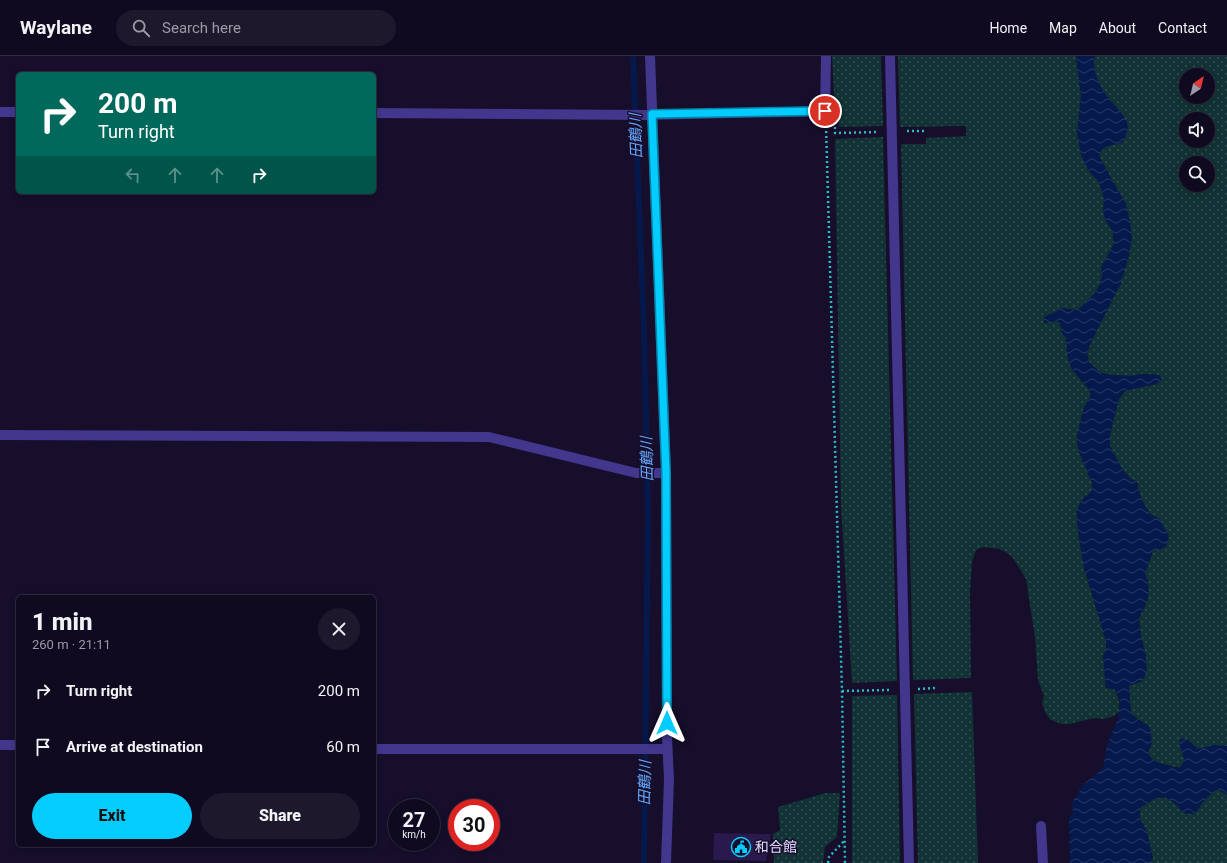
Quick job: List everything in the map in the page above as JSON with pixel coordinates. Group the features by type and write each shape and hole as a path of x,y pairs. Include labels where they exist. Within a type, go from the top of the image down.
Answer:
{"street":[{"path":"650,56 649,114 663,473 664,749 669,779 666,863"},
{"path":"376,113 825,115 826,56"},
{"path":"890,56 909,863"},
{"path":"0,112 16,112"},
{"path":"0,435 489,437 636,473 663,473"},
{"path":"0,745 16,745"},
{"path":"376,748 664,749"},
{"path":"1040,826 1043,863"}],"path":[{"path":"845,863 842,684 825,115 835,119 835,133 926,131"},
{"path":"828,863 829,857 844,841"}],"green space":[{"path":"832,56 881,56 883,126 839,127 834,93"},
{"path":"898,56 1076,56 1081,96 1077,133 1088,170 1099,182 1103,193 1103,211 1106,221 1113,232 1114,244 1101,267 1101,282 1096,292 1078,310 1060,308 1056,312 1049,314 1044,323 1055,321 1061,323 1061,328 1066,337 1071,368 1090,391 1090,397 1083,410 1077,437 1078,449 1092,483 1092,490 1083,498 1077,510 1078,532 1084,568 1106,641 1106,651 1103,655 1106,688 1114,689 1119,699 1119,711 1114,716 1104,719 1094,718 1069,724 1062,724 1051,720 1046,714 1042,703 1044,696 1038,680 1035,637 1026,579 1013,558 1006,552 999,549 983,547 976,550 972,562 970,592 971,678 913,680 901,144 926,144 926,138 966,136 966,126 900,127"},
{"path":"1095,56 1227,56 1227,746 1198,749 1188,740 1184,761 1180,768 1155,762 1149,756 1152,742 1137,718 1131,714 1129,685 1140,682 1146,655 1141,639 1139,618 1146,604 1148,581 1145,574 1153,551 1161,549 1163,525 1146,508 1140,495 1137,482 1131,479 1120,467 1110,446 1110,434 1119,399 1125,391 1162,379 1159,375 1142,374 1131,376 1101,373 1089,363 1087,353 1091,342 1121,283 1107,173 1099,156 1103,148 1116,144 1123,115 1106,96 1095,72"},
{"path":"883,137 897,681 852,683 841,504 835,139"},
{"path":"972,692 978,863 918,863 914,694"},
{"path":"897,695 900,863 852,863 852,696"},
{"path":"1218,789 1227,795 1227,863 1149,863 1153,859 1147,832 1140,819 1140,808 1154,800 1164,797 1173,802 1184,813 1195,814 1205,800"},
{"path":"825,793 840,793 837,837 825,847 823,863 774,863 773,834 780,830 778,807"}],"water":[{"path":"1076,56 1095,56 1094,68 1100,86 1124,116 1128,127 1123,142 1105,147 1099,156 1126,204 1132,238 1129,256 1121,283 1091,342 1087,353 1089,362 1101,373 1131,376 1142,374 1159,375 1162,379 1157,384 1125,391 1119,399 1110,434 1110,446 1124,472 1131,479 1137,482 1143,502 1151,515 1159,518 1169,536 1166,547 1153,551 1145,574 1149,586 1149,594 1139,617 1139,623 1145,651 1147,670 1145,677 1140,682 1129,685 1131,714 1150,727 1152,742 1149,756 1164,765 1180,768 1184,761 1179,741 1182,738 1188,740 1198,749 1214,745 1227,746 1227,795 1218,789 1205,800 1195,814 1184,813 1173,802 1164,797 1154,800 1140,808 1140,819 1147,832 1153,859 1149,863 1070,863 1069,818 1073,813 1072,803 1083,785 1103,768 1107,744 1118,719 1120,703 1118,694 1114,689 1106,688 1103,655 1106,651 1106,641 1084,568 1078,532 1077,510 1083,498 1092,490 1092,483 1078,449 1077,437 1083,410 1090,397 1090,391 1071,368 1067,355 1066,338 1062,334 1060,323 1055,321 1044,323 1044,317 1056,312 1060,308 1078,310 1096,292 1101,282 1101,267 1114,244 1113,232 1106,221 1103,211 1104,199 1099,182 1088,170 1081,155 1077,133 1081,96"}],"building":[{"name":"和合館","path":"714,833 771,834 766,861 713,860"}],"waterway":[{"name":"田鶴川","path":"633,56 644,328 648,512 644,863"}],"place":[{"name":"和合館","path":"741,847"}],"route":[{"path":"667,723 666,473 652,114 825,111"}]}
